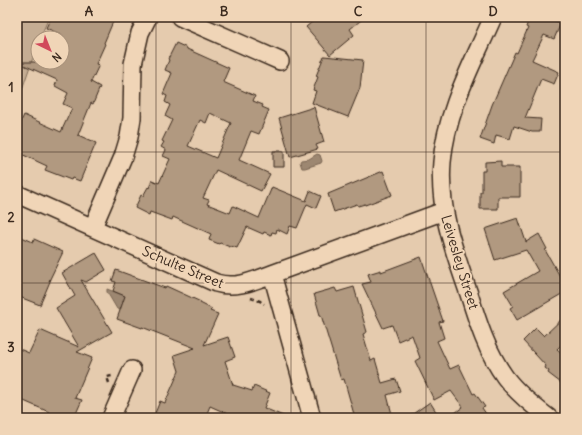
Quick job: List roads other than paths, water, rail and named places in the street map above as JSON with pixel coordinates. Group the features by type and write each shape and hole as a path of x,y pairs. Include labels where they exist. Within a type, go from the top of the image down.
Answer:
{"street":[{"path":"94,227 123,157 129,137 132,118 133,64 140,33 148,17"},
{"path":"180,17 280,61"},
{"name":"Leivesley Street","path":"493,17 458,97 451,118 442,162 441,180 444,211 452,245 481,332 489,350 506,378 517,391 549,418"},
{"name":"Schulte Street","path":"17,194 94,227 199,276 226,286 244,284 444,211"},
{"path":"272,274 312,418"},
{"path":"111,418 132,370"}]}
